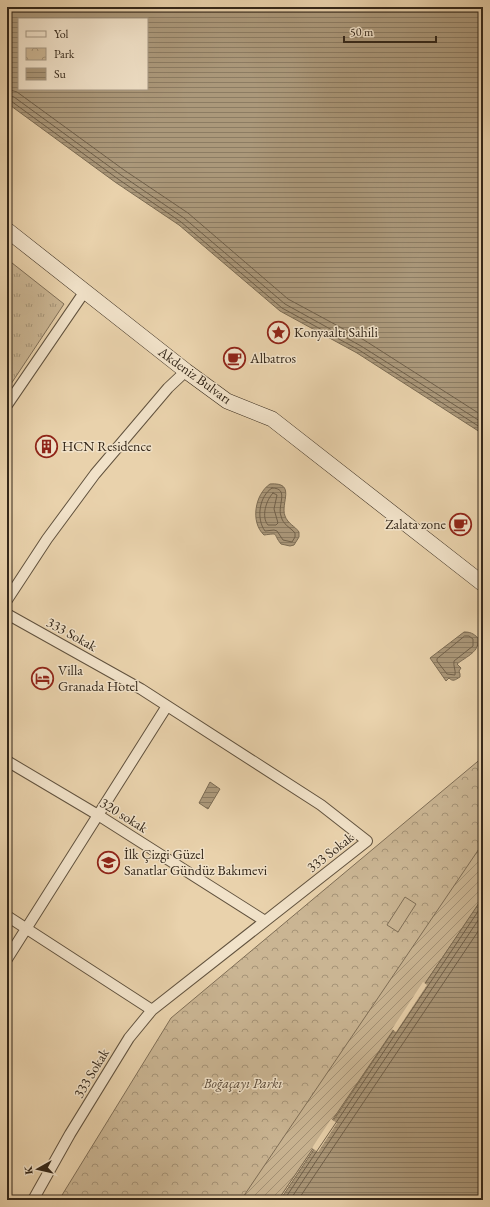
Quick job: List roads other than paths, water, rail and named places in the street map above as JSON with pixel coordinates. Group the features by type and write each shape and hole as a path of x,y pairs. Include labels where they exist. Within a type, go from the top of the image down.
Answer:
{"main road":[{"name":"Akdeniz Bulvarı","path":"7,230 186,371 227,401 272,419 483,584"}],"street":[{"path":"7,405 85,291"},
{"path":"7,600 47,539 95,474 168,388 186,371"},
{"name":"333 Sokak","path":"7,614 141,689 321,805 367,841 152,1010 129,1038 70,1134 33,1200"},
{"path":"7,959 167,706"},
{"name":"320 sokak","path":"7,761 98,815 265,921"},
{"path":"7,916 152,1010"}],"water":[{"path":"7,7 483,7 483,434 357,353 280,311 179,225 115,182 7,103"},
{"path":"270,484 278,484 283,486 285,490 285,516 299,532 299,537 294,545 290,546 281,544 274,534 264,535 257,523 256,508 258,501 261,494"},
{"path":"464,632 471,633 478,638 477,647 472,653 457,664 461,668 459,671 460,677 454,680 449,678 446,681 430,658"},
{"path":"210,782 220,789 208,809 199,803"},
{"path":"483,897 483,1200 280,1200"}],"place":[{"name":"Konyaaltı Sahili","path":"278,332"},
{"name":"Albatros","path":"235,358"},
{"name":"HCN Residence","path":"47,446"},
{"name":"Zalata zone","path":"461,524"},
{"name":"Villa Granada Hotel","path":"43,678"},
{"name":"İlk Çizgi Güzel Sanatlar Gündüz Bakımevi","path":"109,862"}],"park label":[{"name":"Boğaçayı Parkı","path":"243,1083"}]}
